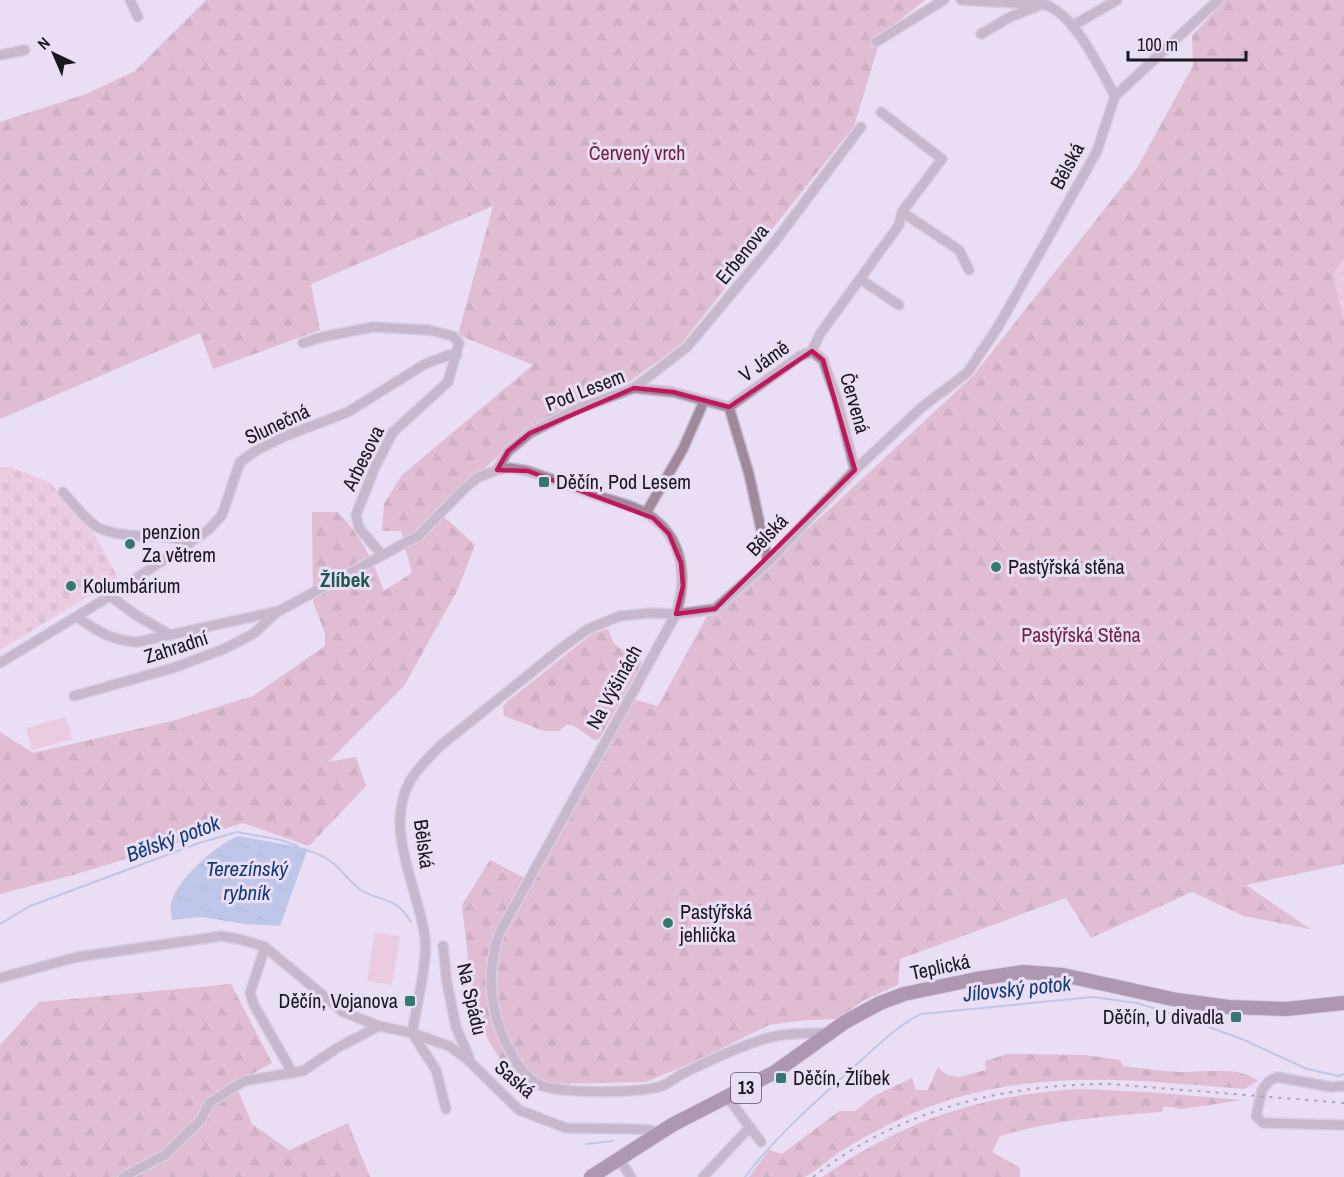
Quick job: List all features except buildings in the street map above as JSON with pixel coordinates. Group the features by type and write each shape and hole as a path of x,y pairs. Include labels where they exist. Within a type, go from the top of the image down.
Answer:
{"main road":[{"name":"Teplická","path":"591,1177 672,1125 775,1072 863,1011 904,994 975,979 1023,972 1063,975 1178,1000 1229,1007 1286,1009 1344,1003"}],"street":[{"path":"130,0 138,17"},
{"path":"876,42 944,0"},
{"path":"961,0 1041,5 1056,9 1066,17 1094,58 1115,96"},
{"path":"1072,26 1117,0"},
{"name":"Bělská","path":"412,1033 426,939 401,832 402,805 409,782 423,763 440,746 588,629 620,616 651,613 676,614 715,609 768,562 855,470 922,407 967,373 998,327 1097,151 1115,96 1218,0"},
{"path":"981,34 1012,16 1041,5"},
{"path":"0,55 25,50"},
{"name":"V Jámě","path":"705,401 729,407 800,356 812,351 820,334 899,225 902,212 942,159 881,112"},
{"name":"Erbenova","path":"634,388 687,347 777,239 861,127"},
{"path":"902,212 959,250 969,270"},
{"path":"860,279 899,305"},
{"path":"303,343 373,327 412,328 453,336 459,343 457,355"},
{"name":"Červená","path":"812,351 823,360 837,399 855,470"},
{"name":"Slunečná","path":"0,663 110,596 208,530 222,515 240,462 257,450 283,437 348,412 425,364 448,355 457,355"},
{"name":"Arbesova","path":"378,557 359,528 356,515 393,432 448,382 457,355"},
{"name":"Pod Lesem","path":"497,470 508,450 530,433 579,408 634,388 673,392 705,401"},
{"path":"646,513 683,449 705,401"},
{"path":"729,407 749,474 768,562"},
{"name":"Na Výšinách","path":"77,617 104,635 119,641 137,642 279,611 418,536 465,488 477,478 497,470 510,468 528,471 646,513 665,530 679,554 683,586 676,614 531,875 496,945 492,988 495,1015 517,1064 535,1083 545,1088 558,1090 638,1091 653,1089 728,1052 767,1038 806,1033 828,1034"},
{"path":"63,492 97,527 125,534 179,538 190,543"},
{"path":"110,596 117,603 170,635"},
{"name":"Zahradní","path":"74,696 173,668 224,649 253,634 279,611"},
{"name":"Saská","path":"0,978 77,957 212,937 222,936 243,940 265,947 343,1012 379,1026 412,1033 449,1046 468,1060 519,1110 566,1128 638,1129 659,1133"},
{"name":"Na Spádu","path":"442,946 454,1019 469,1057 468,1060"},
{"path":"265,947 250,993 254,1005 292,1072"},
{"path":"123,1177 165,1155 201,1120 209,1103 244,1081 303,1071 337,1048 379,1026"},
{"path":"412,1033 436,1070 446,1109"},
{"path":"1344,1086 1331,1087 1277,1077 1269,1081 1262,1090 1256,1116 1263,1122 1344,1125"},
{"path":"728,1098 761,1142"},
{"path":"703,1177 750,1127"},
{"path":"620,1160 631,1177"}],"highlighted area":[{"path":"812,351 823,360 855,470 715,609 676,614 683,586 681,563 669,534 653,518 528,471 497,470 508,451 530,433 634,388 673,392 729,407"}],"green space":[{"name":"Červený vrch","path":"206,0 925,0 882,34 854,126 681,344 625,385 550,419 517,441 434,510 475,545 458,589 404,686 328,762 356,757 366,786 309,846 243,823 73,875 0,894 0,732 33,753 172,721 253,696 325,646 325,633 313,602 312,512 337,512 345,520 365,548 384,591 412,573 401,531 382,531 384,504 402,475 533,365 458,335 493,206 311,284 320,330 213,369 200,333 0,419 0,122 86,94 135,71"},
{"name":"Pastýřská Stěna","path":"1225,0 1344,0 1344,258 1333,274 1344,323 1344,864 1246,885 1310,929 1244,916 1192,892 1091,938 1066,898 900,959 898,985 864,1000 839,1019 806,1020 769,1025 696,1061 646,1082 552,1084 507,1070 488,1040 470,976 462,905 490,860 534,883 632,699 658,706 707,616 715,615 972,377 1137,168 1193,66 1192,36"},
{"path":"1344,258 1344,323 1333,274"},
{"path":"0,467 11,467 49,482 94,533 118,578 0,650"},
{"path":"608,629 613,641 620,649 636,657 642,663 599,739 594,740 574,726 567,724 559,731 544,731 504,716 503,706 508,701 593,633"},
{"path":"66,717 72,739 32,750 26,728"},
{"path":"375,932 400,936 392,985 367,981"},
{"path":"231,984 272,1063 235,1083 252,1124 289,1150 348,1123 370,1177 0,1177 0,1045 39,1002"},
{"path":"1007,1054 1086,1055 1120,1060 1123,1066 1180,1072 1231,1071 1250,1076 1258,1081 1244,1089 1125,1080 1086,1080 1009,1086 970,1094 908,1116 852,1144 804,1177 749,1177 769,1150 782,1154 839,1111 855,1111 874,1096 912,1078 916,1090 928,1090 938,1067 946,1075 959,1077 986,1070 985,1061"},
{"path":"1079,1089 1243,1100 1182,1109 1164,1106 1162,1112 1060,1122 1000,1136 992,1152 1020,1168 1020,1177 822,1177 883,1140 944,1114 1009,1097"}],"water":[{"name":"Terezínský rybník","path":"238,836 305,848 307,851 280,926 245,924 202,917 172,920 172,900 184,880 211,853"}],"waterway":[{"name":"Bělský potok","path":"0,924 30,906 199,843 237,832 281,840 298,846"},
{"name":"Bělský potok","path":"304,849 330,860 361,890 394,903 411,922"},
{"name":"Jílovský potok","path":"745,1177 769,1148 810,1107 885,1038 921,1014 1093,997 1137,1003 1242,1039 1307,1069 1339,1076 1344,1074"},
{"name":"Bělský potok","path":"586,1144 613,1141"}],"railway":[{"path":"813,1177 880,1134 916,1118 954,1105 1031,1089 1110,1084 1344,1103"}],"place":[{"name":"Děčín, Pod Lesem","path":"544,482"},
{"name":"penzion Za větrem","path":"130,544"},
{"name":"Pastýřská stěna","path":"996,567"},
{"name":"Kolumbárium","path":"71,586"},
{"name":"Pastýřská jehlička","path":"668,923"},
{"name":"Děčín, Vojanova","path":"410,1001"},
{"name":"Děčín, U divadla","path":"1236,1017"},
{"name":"Děčín, Žlíbek","path":"781,1078"}],"district":[{"name":"Žlíbek","path":"345,580"}]}
